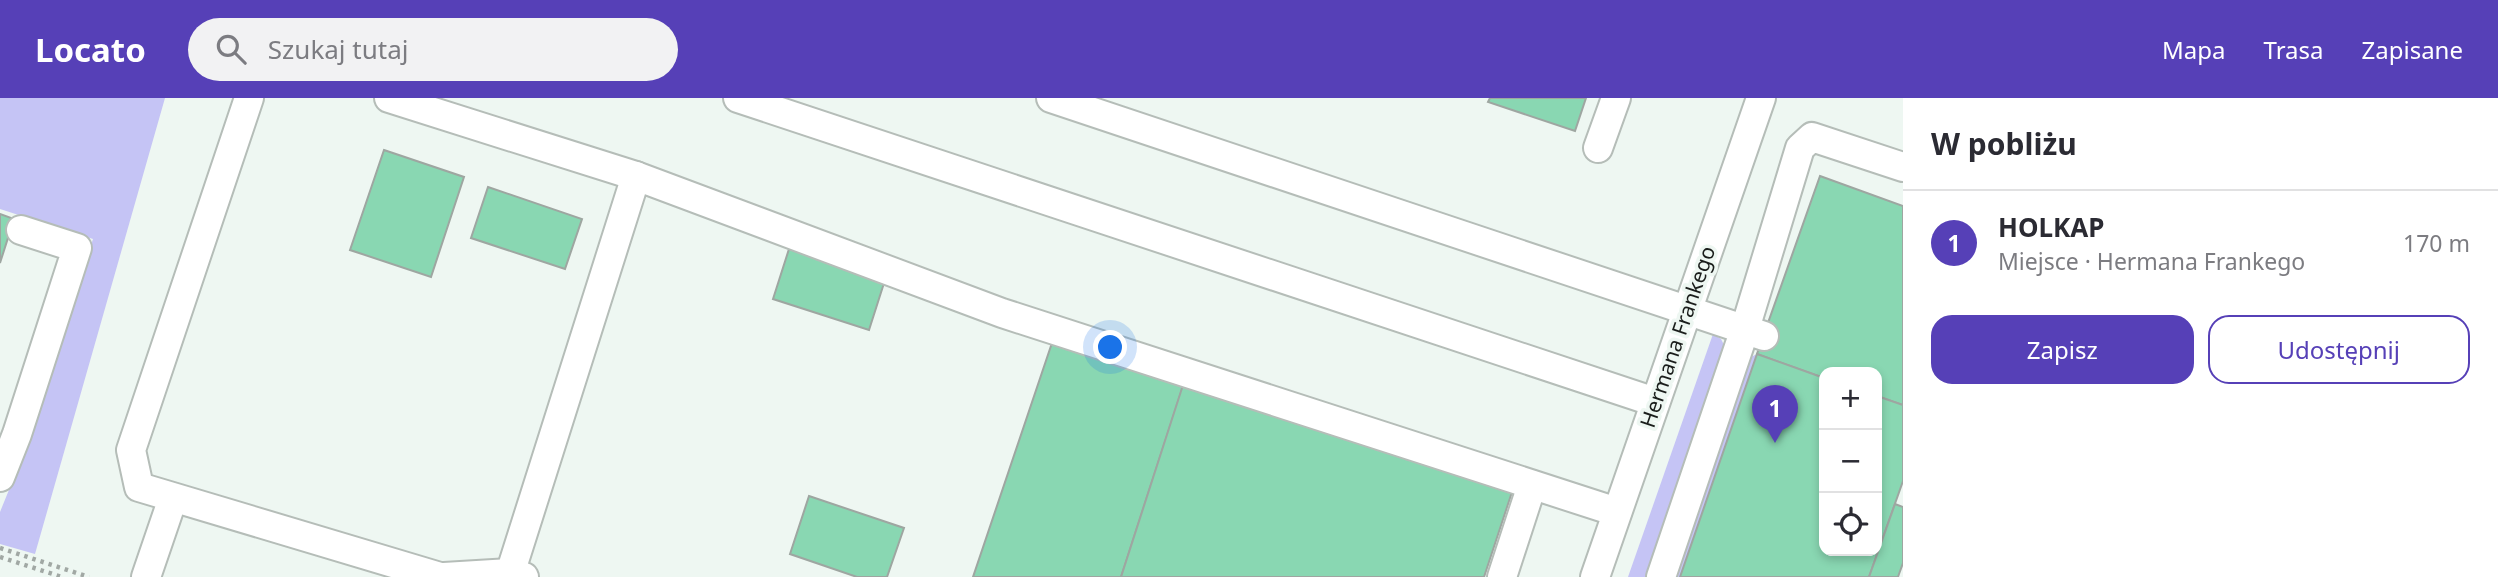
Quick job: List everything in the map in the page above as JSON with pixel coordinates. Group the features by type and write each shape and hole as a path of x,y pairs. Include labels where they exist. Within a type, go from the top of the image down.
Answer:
{"street":[{"path":"249,98 131,450 139,487 442,577 514,576 636,176"},
{"path":"389,98 636,176 1002,313 1617,512"},
{"path":"737,98 1655,402"},
{"path":"1051,98 1755,333"},
{"path":"1598,148 1616,98"},
{"name":"Hermana Frankego","path":"1595,577 1761,98"},
{"path":"1661,577 1755,333 1800,148 1812,136 1903,167"},
{"path":"0,477 8,431 77,248 21,230"},
{"path":"1502,577 1532,485"},
{"path":"146,577 173,498"}],"path":[{"path":"0,548 89,577"},
{"path":"0,557 62,577"}],"shaded area":[{"path":"0,98 165,98 35,554 0,544 0,512 28,443 93,239 0,209"},
{"path":"1713,334 1721,339 1725,347 1648,577 1628,577"},
{"path":"1757,354 1680,577 1675,577 1751,357"}],"building":[{"path":"1490,98 1586,98 1575,131 1488,102"},
{"path":"384,150 464,177 431,277 350,250"},
{"path":"1820,176 1903,206 1903,405 1882,398 1882,367 1819,367 1819,376 1757,354"},
{"path":"488,187 582,219 565,269 471,238"},
{"path":"0,214 14,219 0,263"},
{"path":"789,249 885,280 869,330 773,299"},
{"path":"1055,334 1186,377 1121,577 973,577"},
{"path":"1757,354 1819,376 1819,556 1876,556 1869,577 1680,577"},
{"path":"1183,385 1512,492 1484,577 1121,577"},
{"path":"1882,398 1903,405 1903,481 1882,540"},
{"path":"809,496 904,528 887,577 857,577 790,554"},
{"path":"1895,504 1903,507 1903,563 1898,577 1869,577 1876,556 1882,556 1882,540"}],"place":[{"name":"HOLKAP","path":"1775,443"}]}
